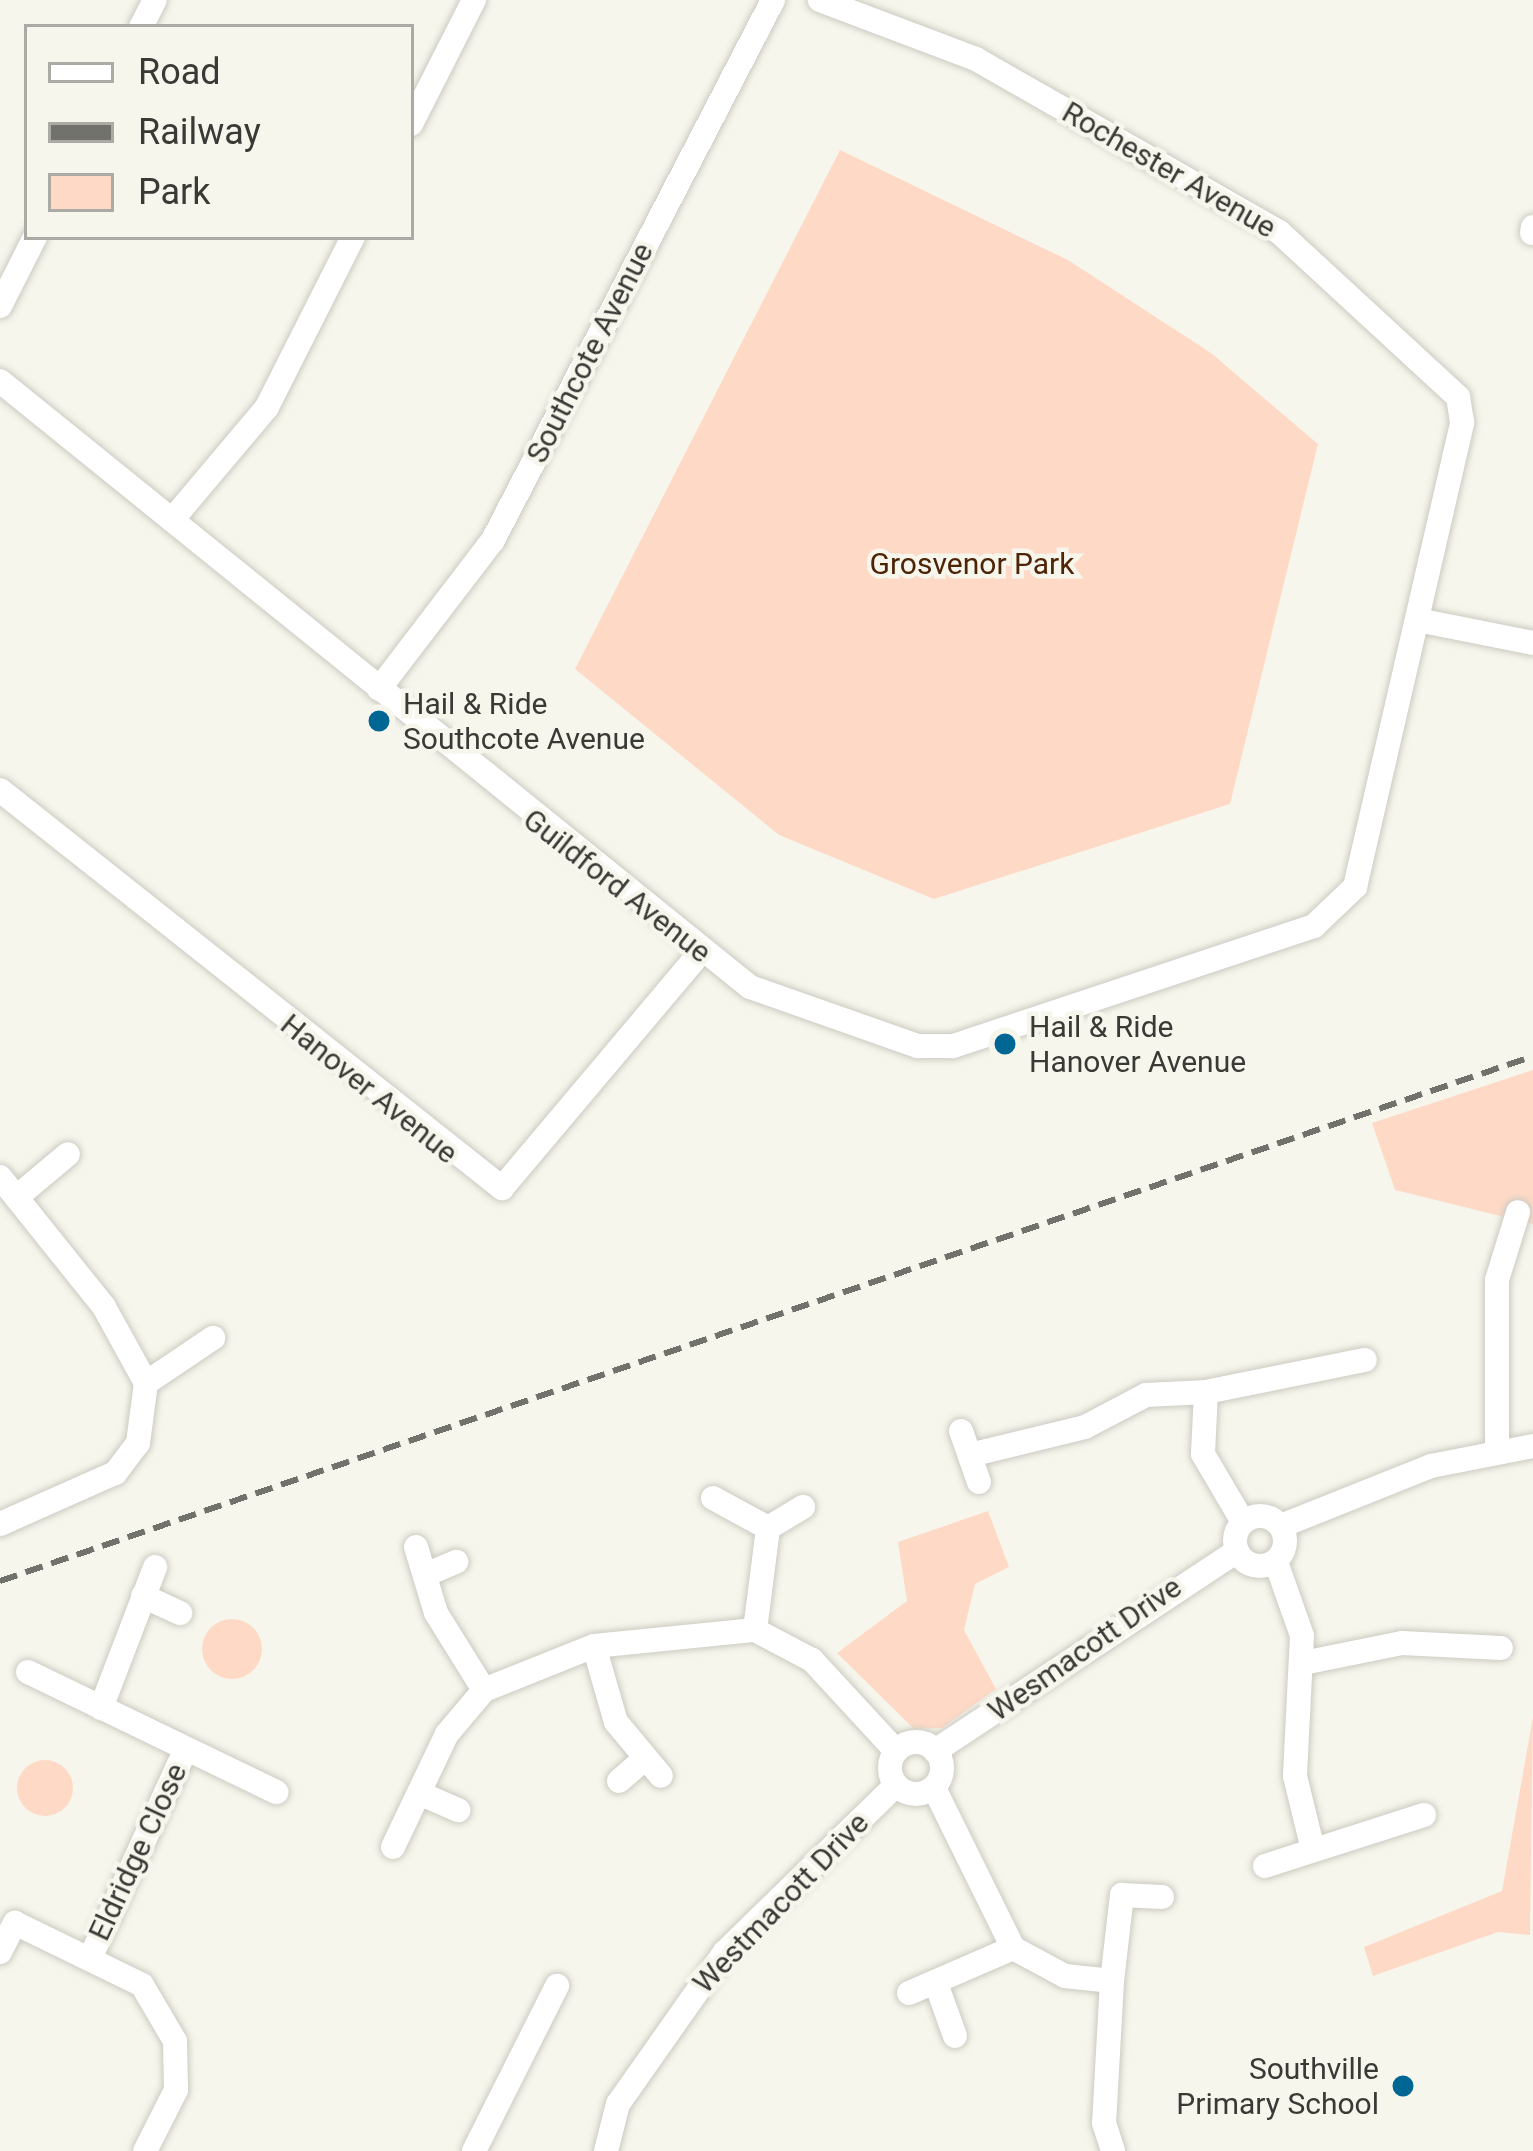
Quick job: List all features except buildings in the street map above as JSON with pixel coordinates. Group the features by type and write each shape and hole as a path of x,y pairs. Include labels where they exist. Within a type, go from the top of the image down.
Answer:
{"street":[{"path":"414,118 474,0"},
{"name":"Southcote Avenue","path":"379,689 493,540 773,0"},
{"name":"Rochester Avenue","path":"820,0 976,59 1279,232 1439,372 1462,422 1418,620 1344,905"},
{"path":"0,306 33,240"},
{"path":"172,520 266,407 351,240"},
{"name":"Guildford Avenue","path":"0,381 699,954 750,987 918,1046 953,1046 1314,926 1344,905"},
{"path":"1418,620 1533,643"},
{"name":"Hanover Avenue","path":"0,790 502,1188 699,954"},
{"path":"0,1524 115,1473 138,1443 146,1383 7,1189 68,1154"},
{"path":"1497,1451 1497,1280 1518,1212"},
{"path":"146,1383 213,1338"},
{"path":"979,1482 965,1443 1085,1427 1146,1395 1206,1392 1323,1358 1365,1360"},
{"path":"1206,1392 1203,1454 1243,1522 1237,1551 1251,1565 1276,1562"},
{"path":"1243,1522 1263,1516 1281,1526 1497,1451 1533,1446"},
{"path":"713,1498 768,1528"},
{"path":"768,1528 803,1508"},
{"path":"1281,1526 1276,1562 1298,1610 1303,1663 1295,1776 1313,1850"},
{"path":"755,1630 768,1528"},
{"path":"416,1547 425,1575 484,1690"},
{"name":"Wesmacott Drive","path":"935,1751 1237,1551"},
{"path":"425,1575 456,1562"},
{"path":"101,1708 155,1567"},
{"path":"143,1596 180,1613"},
{"path":"393,1847 419,1792 484,1690 594,1646 755,1630 812,1660 896,1751 896,1785 934,1788"},
{"path":"1303,1663 1402,1643 1501,1648"},
{"path":"594,1646 616,1722 652,1767 619,1781"},
{"name":"Eldridge Close","path":"28,1672 276,1792"},
{"path":"896,1751 911,1743 935,1751 934,1788 1013,1948 1065,1976 1112,1981"},
{"name":"Eldridge Close","path":"92,1954 185,1751"},
{"name":"Westmacott Drive","path":"606,2151 618,2104 725,1952 896,1785"},
{"path":"419,1792 458,1810"},
{"path":"1265,1866 1424,1816"},
{"path":"1113,2151 1104,2123 1123,1888 1162,1897"},
{"path":"0,1952 7,1920 92,1954 142,1984 176,2041 176,2090 145,2151"},
{"path":"909,1993 938,1986 1013,1948"},
{"path":"474,2151 556,1986"},
{"path":"938,1986 955,2036"}],"green space":[{"name":"Grosvenor Park","path":"840,150 1068,260 1211,353 1318,444 1230,804 934,899 779,835 575,669"},
{"path":"1533,1070 1533,1224 1395,1190 1372,1123"},
{"path":"988,1511 1009,1567 975,1584 964,1630 996,1689 942,1728 914,1729 837,1653 907,1601 898,1542"},
{"path":"232,1619 253,1628 262,1649 253,1670 232,1679 211,1670 202,1649 211,1628"},
{"path":"1533,1717 1530,1935 1498,1932 1373,1976 1364,1947 1502,1891"},
{"path":"45,1760 65,1768 73,1788 65,1808 45,1816 25,1808 17,1788 25,1768"}],"railway":[{"path":"0,1581 1533,1056"}],"place":[{"name":"Hail & Ride Southcote Avenue","path":"379,721"},
{"name":"Hail & Ride Hanover Avenue","path":"1005,1044"},
{"name":"Southville Primary School","path":"1403,2086"}]}
